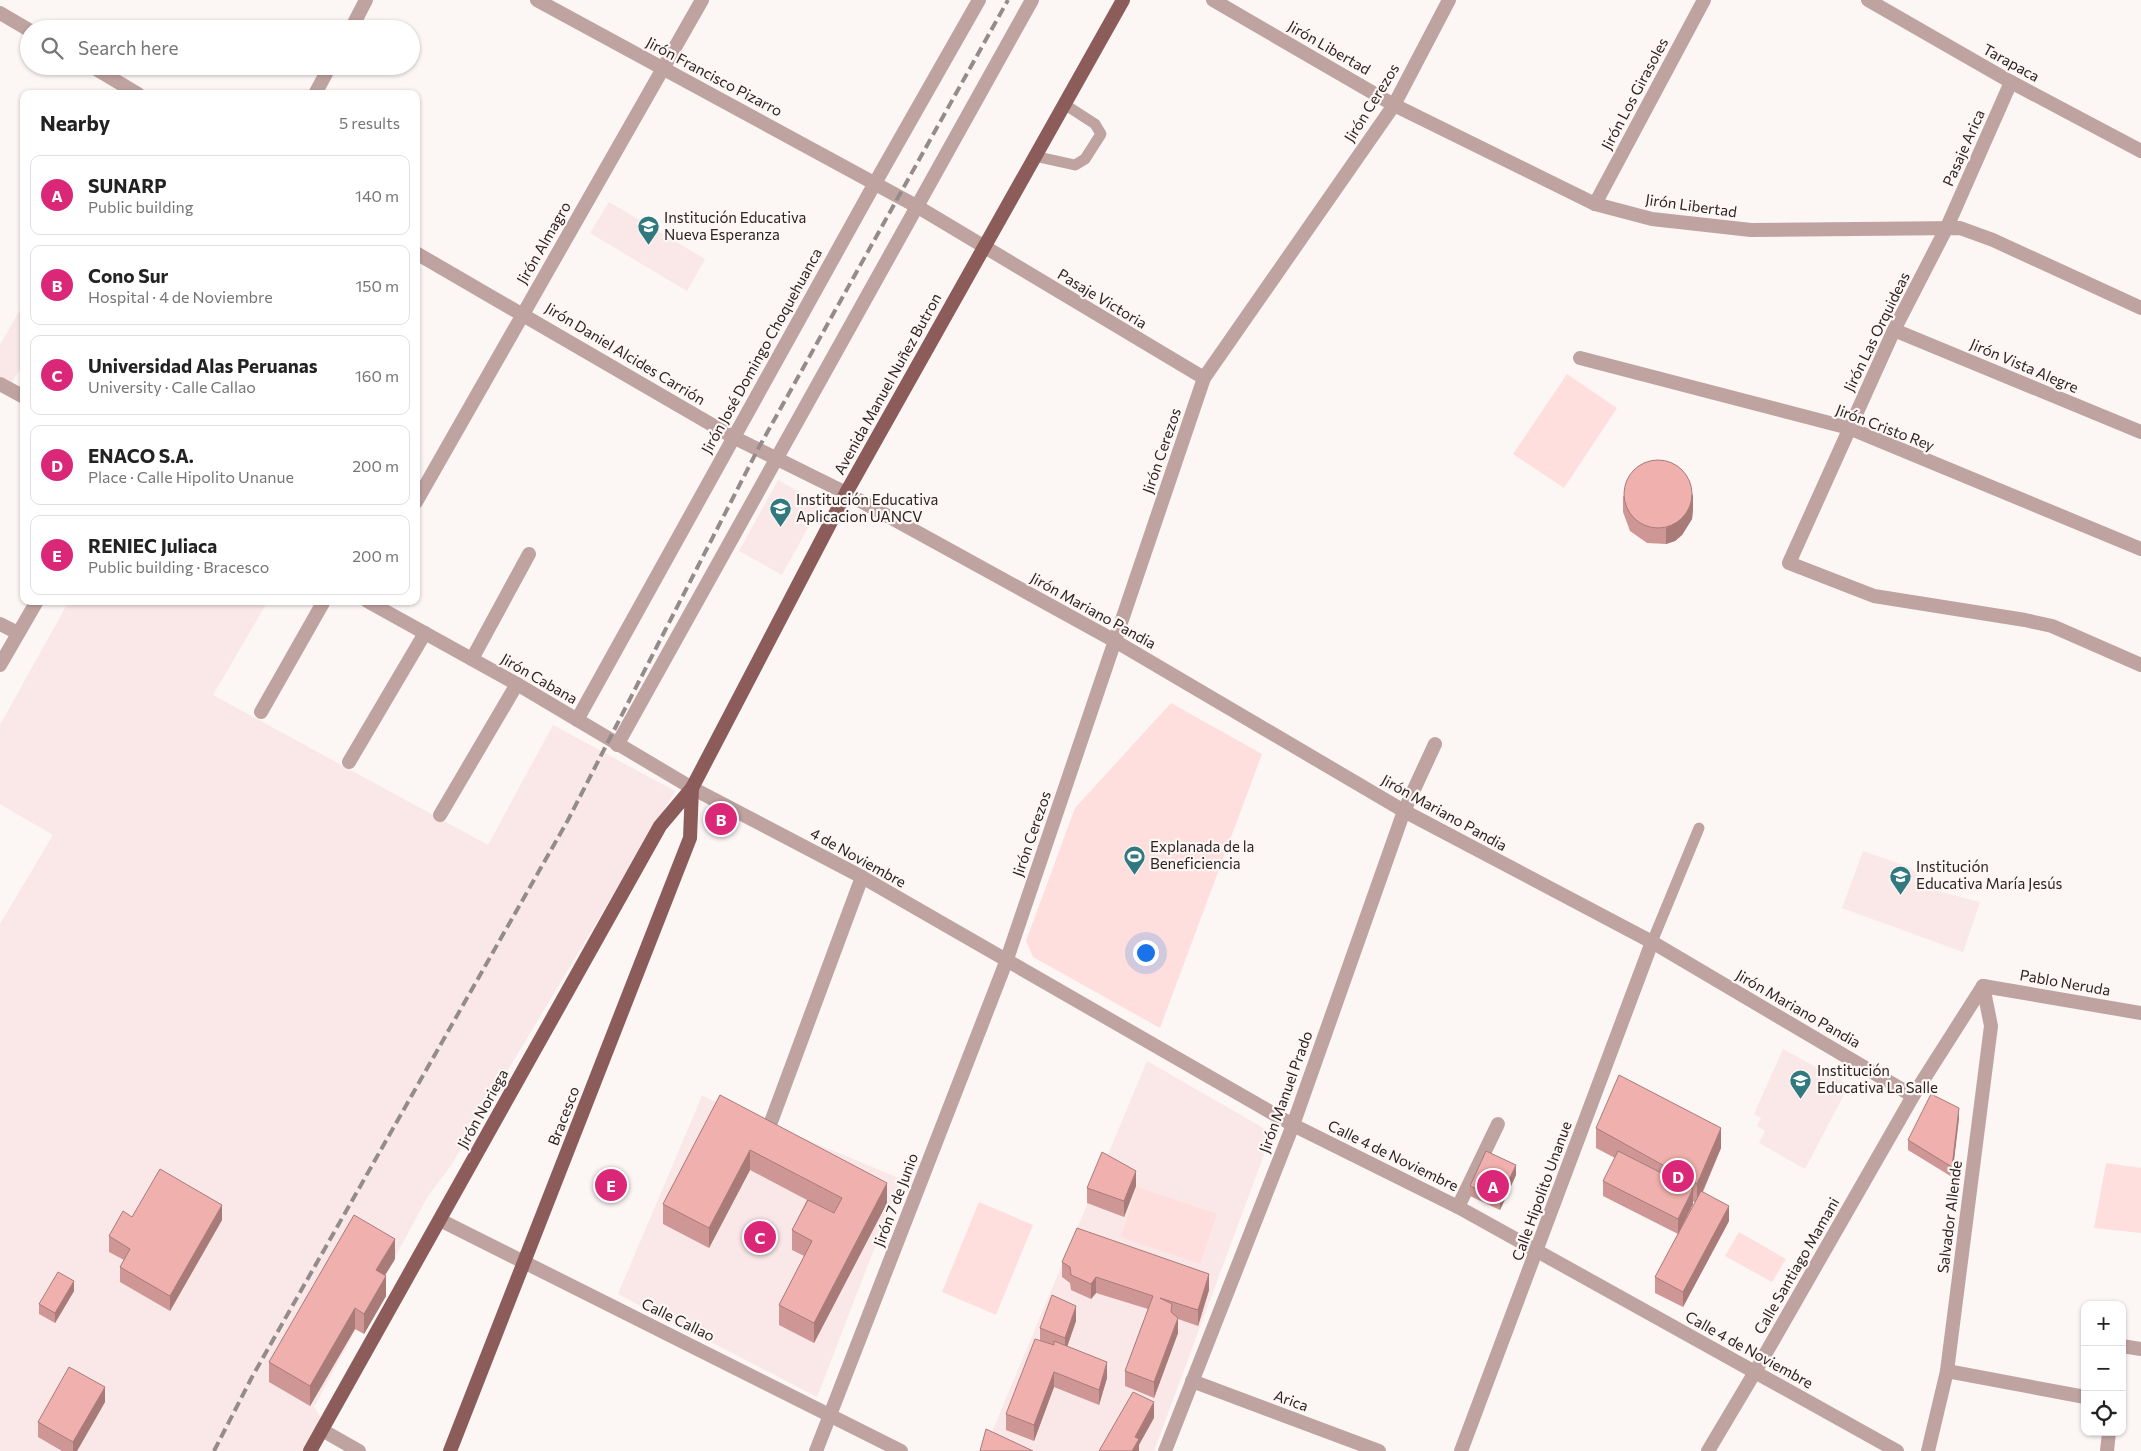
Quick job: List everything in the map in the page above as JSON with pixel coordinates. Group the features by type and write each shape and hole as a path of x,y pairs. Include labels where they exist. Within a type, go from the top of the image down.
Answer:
{"main road":[{"name":"Avenida Manuel Nuñez Butron","path":"692,788 846,493 1122,0"},
{"name":"Jirón Noriega","path":"310,1451 660,826 692,788"},
{"name":"Bracesco","path":"450,1451 690,838 692,788"}],"street":[{"path":"356,20 366,0"},
{"name":"Jirón Francisco Pizarro","path":"537,0 918,207"},
{"name":"Jirón Almagro","path":"420,495 702,0"},
{"name":"Jirón José Domingo Choquehuanca","path":"577,720 733,437 979,0"},
{"path":"617,745 775,458 918,207 1032,0"},
{"name":"Jirón Libertad","path":"1212,0 1394,105 1595,204 1652,219 1751,230 1960,228 1993,240 2141,308"},
{"name":"Jirón Cerezos","path":"1006,962 1204,378 1394,105 1449,0"},
{"name":"Jirón Los Girasoles","path":"1595,204 1704,0"},
{"name":"Tarapaca","path":"1868,0 2011,82 2141,150"},
{"path":"0,13 20,25"},
{"path":"106,75 131,90"},
{"path":"317,90 325,75"},
{"name":"Pasaje Arica","path":"1947,227 2011,82"},
{"name":"Pasaje Victoria","path":"918,207 1204,378"},
{"name":"Jirón Las Orquideas","path":"1947,227 1894,330 1789,563 1874,596 2052,626 2141,665"},
{"name":"Jirón Daniel Alcides Carrión","path":"420,255 523,313 733,437 846,493"},
{"name":"Jirón Vista Alegre","path":"1894,330 2141,432"},
{"name":"Jirón Cristo Rey","path":"1580,358 1849,428 2141,550"},
{"path":"0,384 20,395"},
{"name":"Jirón Mariano Pandia","path":"846,493 1115,641 1404,811 1652,942 1913,1096"},
{"path":"472,659 529,554"},
{"path":"0,665 35,605"},
{"path":"260,712 322,605"},
{"name":"Jirón Cabana","path":"374,605 517,684 692,788"},
{"path":"0,624 18,633"},
{"path":"349,762 425,633"},
{"path":"440,816 517,684"},
{"name":"Jirón Manuel Prado","path":"1165,1451 1293,1125 1404,811 1435,744"},
{"name":"4 de Noviembre","path":"692,788 862,877 1006,962"},
{"path":"768,1130 862,877"},
{"name":"Calle Hipolito Unanue","path":"1461,1451 1652,942"},
{"name":"Calle 4 de Noviembre","path":"1006,962 1293,1125 1458,1207 1897,1451"},
{"name":"Jirón 7 de Junio","path":"816,1451 1006,962"},
{"path":"1913,1096 1983,986"},
{"name":"Pablo Neruda","path":"1983,986 2141,1013"},
{"name":"Salvador Allende","path":"1928,1451 1947,1371 1991,1026 1983,986"},
{"name":"Calle Santiago Mamani","path":"1708,1451 1913,1096"},
{"path":"1458,1207 1498,1124"},
{"name":"Calle Callao","path":"440,1220 901,1451"},
{"path":"2126,1346 2141,1348"},
{"path":"1947,1371 2081,1395"},
{"name":"Arica","path":"1192,1382 1379,1451"},
{"path":"322,1430 359,1451"},
{"path":"2106,1451 2108,1436"}],"lane":[{"path":"1034,156 1075,165 1085,159 1101,134 1096,124 1064,104"},
{"path":"1652,942 1699,828"}],"shaded area":[{"name":"Institución Educativa Nueva Esperanza","path":"609,202 705,259 687,291 590,233"},
{"path":"20,310 20,369 11,384 0,378 0,345"},
{"path":"1567,374 1617,408 1564,488 1513,454"},
{"name":"Institución Educativa Aplicacion UANCV","path":"778,480 821,504 782,575 739,551"},
{"path":"67,605 266,605 213,695 488,845 553,725 675,791 450,1167 428,1196 314,1407 321,1418 304,1451 0,1451 0,924 53,835 0,804 0,725"},
{"name":"Explanada de la Beneficiencia","path":"1171,703 1262,754 1160,1028 1033,957 1026,941 1075,808"},
{"name":"Institución Educativa María Jesús","path":"1863,851 1909,867 1922,878 1926,888 1980,902 1963,952 1842,908"},
{"name":"Institución Educativa La Salle","path":"1783,1049 1849,1085 1805,1169 1759,1143 1765,1131 1757,1126 1761,1118 1754,1114"},
{"path":"1147,1061 1272,1133 1154,1451 984,1451"},
{"path":"702,1096 901,1179 817,1397 618,1294"},
{"path":"2106,1163 2141,1168 2141,1233 2094,1228"},
{"path":"1137,1187 1217,1214 1200,1264 1121,1237"},
{"path":"979,1202 1033,1225 996,1315 942,1292"},
{"path":"1739,1232 1786,1259 1772,1282 1725,1256"}],"building":[{"path":"1651,460 1665,460 1677,465 1687,475 1692,487 1692,501 1687,513 1677,523 1665,528 1651,528 1639,523 1629,513 1624,501 1624,487 1629,475 1639,465"},
{"path":"1619,1075 1721,1128 1697,1184 1596,1128"},
{"path":"1931,1094 1959,1108 1952,1167 1908,1140"},
{"path":"720,1095 887,1183 814,1323 779,1305 812,1241 792,1230 808,1200 834,1213 842,1198 750,1150 709,1228 663,1204"},
{"path":"1486,1151 1516,1165 1500,1199 1470,1186"},
{"path":"1618,1151 1693,1189 1678,1219 1603,1181"},
{"path":"1102,1152 1136,1171 1124,1201 1087,1188"},
{"path":"160,1169 222,1205 170,1296 120,1267 130,1249 109,1236 123,1211 132,1217"},
{"path":"1701,1191 1729,1206 1683,1292 1655,1277"},
{"path":"354,1215 395,1239 376,1270 386,1276 364,1314 355,1308 310,1386 269,1362"},
{"path":"1077,1228 1209,1274 1198,1310 1160,1298 1172,1304 1171,1312 1178,1318 1154,1382 1125,1371 1153,1296 1096,1277 1091,1284 1071,1275 1070,1267 1062,1262"},
{"path":"58,1272 74,1281 55,1313 39,1304"},
{"path":"1052,1295 1076,1306 1065,1338 1040,1328"},
{"path":"1035,1339 1054,1345 1054,1341 1107,1362 1099,1390 1054,1372 1034,1425 1006,1414"},
{"path":"69,1367 105,1387 73,1442 38,1422"},
{"path":"1133,1392 1154,1402 1135,1437 1139,1439 1132,1451 1099,1451"},
{"path":"986,1429 1033,1451 980,1451"}],"railway":[{"path":"214,1451 252,1377 568,820 758,449 1008,0"}],"place":[{"name":"Institución Educativa Nueva Esperanza","path":"648,246"},
{"name":"Institución Educativa Aplicacion UANCV","path":"780,528"},
{"name":"Cono Sur","path":"721,819"},
{"name":"Explanada de la Beneficiencia","path":"1134,875"},
{"name":"Institución Educativa María Jesús","path":"1900,895"},
{"name":"Institución Educativa La Salle","path":"1801,1099"},
{"name":"ENACO S.A.","path":"1678,1176"},
{"name":"RENIEC Juliaca","path":"611,1185"},
{"name":"SUNARP","path":"1493,1186"},
{"name":"Universidad Alas Peruanas","path":"760,1237"}]}
